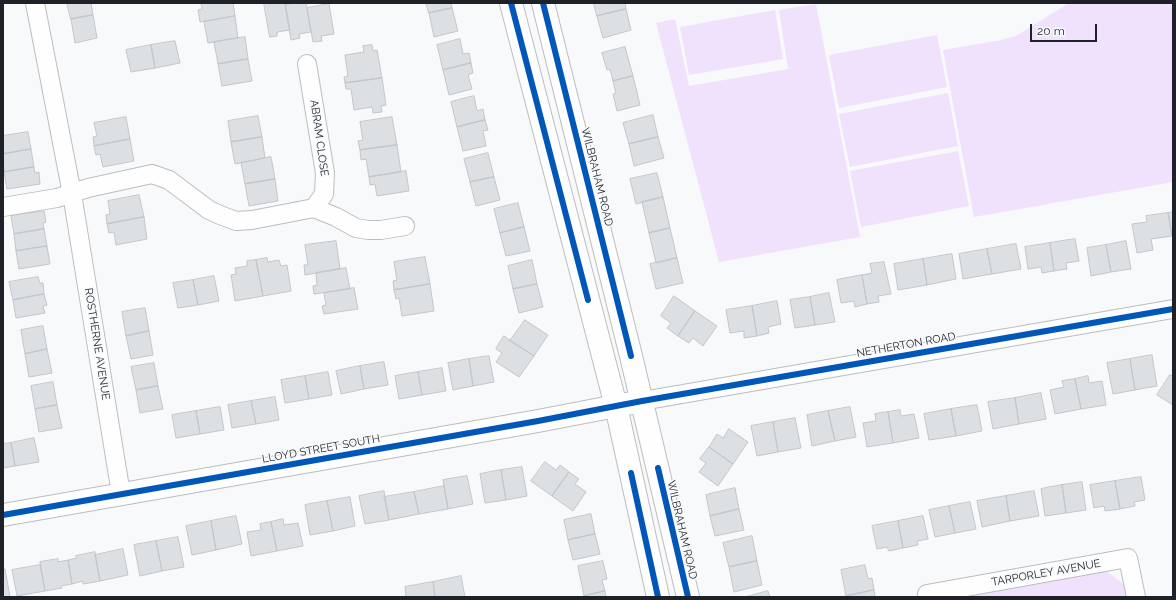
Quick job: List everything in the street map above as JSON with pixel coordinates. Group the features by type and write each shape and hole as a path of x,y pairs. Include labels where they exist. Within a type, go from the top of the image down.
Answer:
{"main road":[{"path":"511,3 616,406 658,597"},
{"name":"WILBRAHAM ROAD","path":"543,3 642,401 688,597"},
{"name":"LLOYD STREET SOUTH","path":"3,515 530,423 642,401"}],"street":[{"name":"ROSTHERNE AVENUE","path":"35,3 72,194 122,494"},
{"name":"ABRAM CLOSE","path":"307,64 326,173 324,194 314,208"},
{"path":"3,207 57,198 88,188 152,174 169,180 209,210 236,221 252,220 314,208 336,217 356,228 381,230 405,226"},
{"name":"NETHERTON ROAD","path":"642,401 1173,309"},
{"name":"TARPORLEY AVENUE","path":"928,597 927,594 1128,558 1136,597"}],"shaded area":[{"path":"1069,3 1173,3 1173,182 974,217 943,50 1016,36"},
{"path":"816,4 860,237 719,262 656,23 675,19 689,86 788,69 779,10"},
{"path":"775,10 783,59 689,75 680,27"},
{"path":"937,35 947,87 839,108 829,55"},
{"path":"948,93 958,146 850,167 839,114"},
{"path":"958,151 969,206 861,227 850,171"},
{"path":"1106,571 1124,584 1126,597 956,597"}],"building":[{"path":"67,3 91,3 93,15 71,19"},
{"path":"201,3 233,3 235,16 200,22 198,10 202,9"},
{"path":"264,3 285,3 290,30 277,32 277,36 270,37"},
{"path":"306,3 311,32 299,34 300,38 291,40 285,5"},
{"path":"426,3 451,3 452,8 429,13"},
{"path":"594,3 625,3 626,9 597,16"},
{"path":"329,4 334,34 321,36 322,41 313,42 307,8"},
{"path":"452,8 458,31 434,37 429,13"},
{"path":"626,9 631,30 603,38 597,16"},
{"path":"93,15 97,38 75,43 71,19"},
{"path":"235,16 238,38 208,43 204,22"},
{"path":"245,37 248,59 218,64 214,42"},
{"path":"460,39 463,54 469,53 471,63 443,70 437,45"},
{"path":"175,41 180,63 155,68 151,45"},
{"path":"151,45 155,68 131,72 126,50"},
{"path":"372,45 373,51 377,50 382,78 345,83 344,77 348,76 345,55 364,52 363,46"},
{"path":"625,47 633,76 613,81 610,69 607,70 602,53"},
{"path":"248,59 252,81 222,86 218,64"},
{"path":"471,63 473,73 468,75 472,89 449,95 443,70"},
{"path":"633,76 640,105 617,111 613,94 616,93 613,81"},
{"path":"382,78 386,105 381,106 382,112 373,113 372,107 354,110 351,89 346,89 345,83"},
{"path":"474,96 477,111 483,109 485,120 457,127 451,102"},
{"path":"653,115 658,137 629,144 623,123"},
{"path":"258,116 262,137 231,142 228,121"},
{"path":"126,117 130,139 94,146 93,137 97,136 94,123"},
{"path":"392,117 397,145 360,150 358,141 363,140 360,122"},
{"path":"485,120 488,130 483,131 486,146 463,151 457,127"},
{"path":"28,132 31,149 3,154 3,136"},
{"path":"262,137 265,158 235,164 231,142"},
{"path":"658,137 664,158 634,166 629,144"},
{"path":"130,139 134,161 103,167 100,154 96,155 94,146"},
{"path":"397,145 401,172 369,177 366,159 361,160 360,150"},
{"path":"31,149 34,167 4,172 3,154"},
{"path":"488,153 494,177 470,182 464,159"},
{"path":"271,157 275,179 245,184 241,163"},
{"path":"34,167 35,173 39,172 40,184 7,189 4,172"},
{"path":"406,171 409,191 377,196 375,184 370,185 369,177"},
{"path":"657,173 663,197 636,204 630,179"},
{"path":"494,177 500,200 476,206 470,182"},
{"path":"275,179 278,201 249,206 245,184"},
{"path":"139,195 144,217 107,224 106,215 110,214 108,201"},
{"path":"663,197 670,228 649,233 642,202"},
{"path":"518,203 524,227 500,233 494,209"},
{"path":"44,211 46,222 43,223 44,229 14,234 11,216"},
{"path":"1173,212 1173,236 1172,236 1168,213"},
{"path":"1168,213 1172,236 1151,239 1153,250 1137,253 1132,224 1147,222 1146,216"},
{"path":"144,217 147,239 116,245 114,232 109,233 107,224"},
{"path":"524,227 530,251 506,256 500,233"},
{"path":"670,228 677,258 656,263 649,233"},
{"path":"44,229 47,246 16,251 14,234"},
{"path":"1075,239 1079,261 1066,263 1067,269 1054,271 1050,243"},
{"path":"336,241 340,269 305,275 304,265 308,265 305,245"},
{"path":"1126,241 1131,269 1111,272 1106,245"},
{"path":"1050,243 1054,271 1042,273 1041,267 1028,269 1025,247"},
{"path":"1016,244 1021,269 992,274 987,249"},
{"path":"1106,245 1111,272 1091,276 1087,248"},
{"path":"47,246 50,264 19,269 16,251"},
{"path":"987,249 992,274 963,279 959,254"},
{"path":"952,254 956,279 927,285 923,259"},
{"path":"425,257 430,284 394,290 393,281 397,280 394,262"},
{"path":"267,258 268,262 279,260 281,266 287,265 291,291 263,296 256,260"},
{"path":"677,258 683,283 656,289 650,264"},
{"path":"923,259 927,285 898,290 894,264"},
{"path":"256,260 263,296 235,301 231,275 236,274 235,268 247,266 247,261"},
{"path":"532,260 537,284 513,289 508,266"},
{"path":"884,262 891,294 878,296 879,302 867,304 862,275 872,273 870,264"},
{"path":"346,268 350,289 314,294 313,286 317,285 316,273"},
{"path":"862,275 867,304 855,307 854,301 841,303 837,280"},
{"path":"214,276 219,301 198,305 193,280"},
{"path":"38,277 40,283 43,283 44,294 13,300 9,282"},
{"path":"193,280 198,305 178,308 173,283"},
{"path":"430,284 434,311 402,316 399,298 396,299 394,290"},
{"path":"537,284 543,307 519,313 513,289"},
{"path":"354,288 358,309 324,314 322,306 326,305 324,293"},
{"path":"829,293 835,322 815,325 810,297"},
{"path":"44,294 47,305 43,306 45,313 16,318 13,300"},
{"path":"674,296 695,311 678,336 667,328 671,323 661,316"},
{"path":"810,297 815,325 795,328 790,300"},
{"path":"777,301 781,324 768,327 769,333 757,336 752,306"},
{"path":"752,306 757,336 744,338 744,331 730,333 726,310"},
{"path":"145,308 149,331 126,336 122,312"},
{"path":"695,311 717,326 703,346 693,338 689,343 678,336"},
{"path":"525,320 548,335 534,356 510,341"},
{"path":"43,326 47,349 25,354 21,330"},
{"path":"149,331 153,355 131,359 126,336"},
{"path":"504,336 534,356 519,377 496,362 502,353 496,349"},
{"path":"47,349 52,373 29,377 25,354"},
{"path":"1152,355 1157,386 1135,390 1130,359"},
{"path":"489,356 494,382 473,386 469,359"},
{"path":"469,359 473,386 453,390 448,363"},
{"path":"1130,359 1135,390 1113,394 1107,363"},
{"path":"384,362 388,385 364,389 360,366"},
{"path":"154,363 158,386 136,390 131,367"},
{"path":"360,366 364,389 341,394 336,371"},
{"path":"442,368 446,391 422,395 418,372"},
{"path":"328,372 332,395 309,399 305,376"},
{"path":"418,372 422,395 399,399 395,376"},
{"path":"1170,375 1173,376 1173,405 1157,395"},
{"path":"305,376 309,399 285,403 281,380"},
{"path":"1088,376 1089,383 1102,381 1106,405 1081,409 1075,379"},
{"path":"1075,379 1081,409 1055,414 1050,390 1064,387 1062,381"},
{"path":"53,382 57,405 35,409 31,386"},
{"path":"158,386 163,409 140,413 136,390"},
{"path":"1041,393 1046,419 1019,424 1015,398"},
{"path":"275,397 279,420 256,424 251,401"},
{"path":"1015,398 1019,424 993,429 988,402"},
{"path":"251,401 256,424 232,428 228,405"},
{"path":"57,405 62,428 39,432 35,409"},
{"path":"977,405 982,431 956,436 951,409"},
{"path":"220,407 224,430 200,434 196,411"},
{"path":"850,407 856,437 835,441 828,411"},
{"path":"951,409 956,436 929,440 924,414"},
{"path":"900,410 901,416 914,414 919,438 893,443 888,412"},
{"path":"196,411 200,434 176,438 172,415"},
{"path":"828,411 835,441 812,446 807,415"},
{"path":"888,412 893,443 867,447 863,423 876,421 875,414"},
{"path":"795,418 801,448 778,452 773,422"},
{"path":"773,422 778,452 757,456 751,426"},
{"path":"729,429 748,442 733,464 709,447 717,434 723,438"},
{"path":"34,438 39,462 15,466 11,443"},
{"path":"11,443 15,466 3,468 3,444"},
{"path":"709,447 733,464 718,486 699,472 706,463 700,459"},
{"path":"545,462 556,470 560,465 569,472 552,496 531,481"},
{"path":"522,467 527,496 506,500 501,470"},
{"path":"501,470 506,500 485,503 480,474"},
{"path":"569,472 579,479 575,484 586,492 573,511 552,496"},
{"path":"467,476 473,504 448,509 443,480"},
{"path":"1141,477 1145,500 1134,502 1135,506 1120,509 1115,481"},
{"path":"1115,481 1120,509 1105,511 1104,506 1094,508 1090,485"},
{"path":"1082,482 1086,510 1066,513 1062,485"},
{"path":"1062,485 1066,513 1045,516 1041,489"},
{"path":"444,486 448,509 419,514 414,492"},
{"path":"735,488 739,509 710,516 706,495"},
{"path":"384,491 389,520 365,524 359,496"},
{"path":"1034,491 1039,516 1010,521 1006,496"},
{"path":"414,492 419,514 389,520 384,497"},
{"path":"1006,496 1010,521 982,527 977,501"},
{"path":"350,497 355,526 333,531 327,501"},
{"path":"327,501 333,531 310,535 305,505"},
{"path":"970,502 976,529 955,533 949,506"},
{"path":"949,506 955,533 935,537 929,510"},
{"path":"739,509 744,530 715,536 710,516"},
{"path":"591,514 595,534 568,540 564,520"},
{"path":"236,516 242,544 216,550 211,521"},
{"path":"923,516 928,539 917,541 918,545 903,548 898,521"},
{"path":"283,519 284,525 298,523 303,546 277,551 271,522"},
{"path":"211,521 216,550 192,555 186,526"},
{"path":"898,521 903,548 889,551 887,547 877,549 872,526"},
{"path":"271,522 277,551 251,556 247,532 261,530 260,524"},
{"path":"595,534 600,554 573,560 568,540"},
{"path":"752,536 757,561 729,567 723,543"},
{"path":"178,537 184,567 162,571 156,541"},
{"path":"156,541 162,571 140,576 134,545"},
{"path":"123,549 128,575 100,581 95,555"},
{"path":"95,552 100,581 83,584 83,581 72,584 68,560 77,558 76,556"},
{"path":"58,559 58,562 68,560 72,584 61,586 62,588 45,591 40,562"},
{"path":"603,561 607,579 602,580 605,591 584,596 578,566"},
{"path":"757,561 762,585 734,592 729,567"},
{"path":"40,565 45,591 17,596 12,570"},
{"path":"865,565 868,579 872,578 874,590 846,596 841,570"},
{"path":"3,569 5,569 10,597 3,597"},
{"path":"461,576 465,597 435,597 433,582"},
{"path":"433,582 435,597 406,597 405,587"},
{"path":"874,590 875,597 846,597 846,596"},
{"path":"605,591 606,597 584,597 584,596"},
{"path":"768,591 770,597 745,597"}],"cycle path":[{"path":"511,3 588,300"},
{"path":"543,3 631,356"},
{"path":"3,515 538,421 642,401 1173,309"},
{"path":"658,468 688,597"},
{"path":"631,473 658,597"}]}
